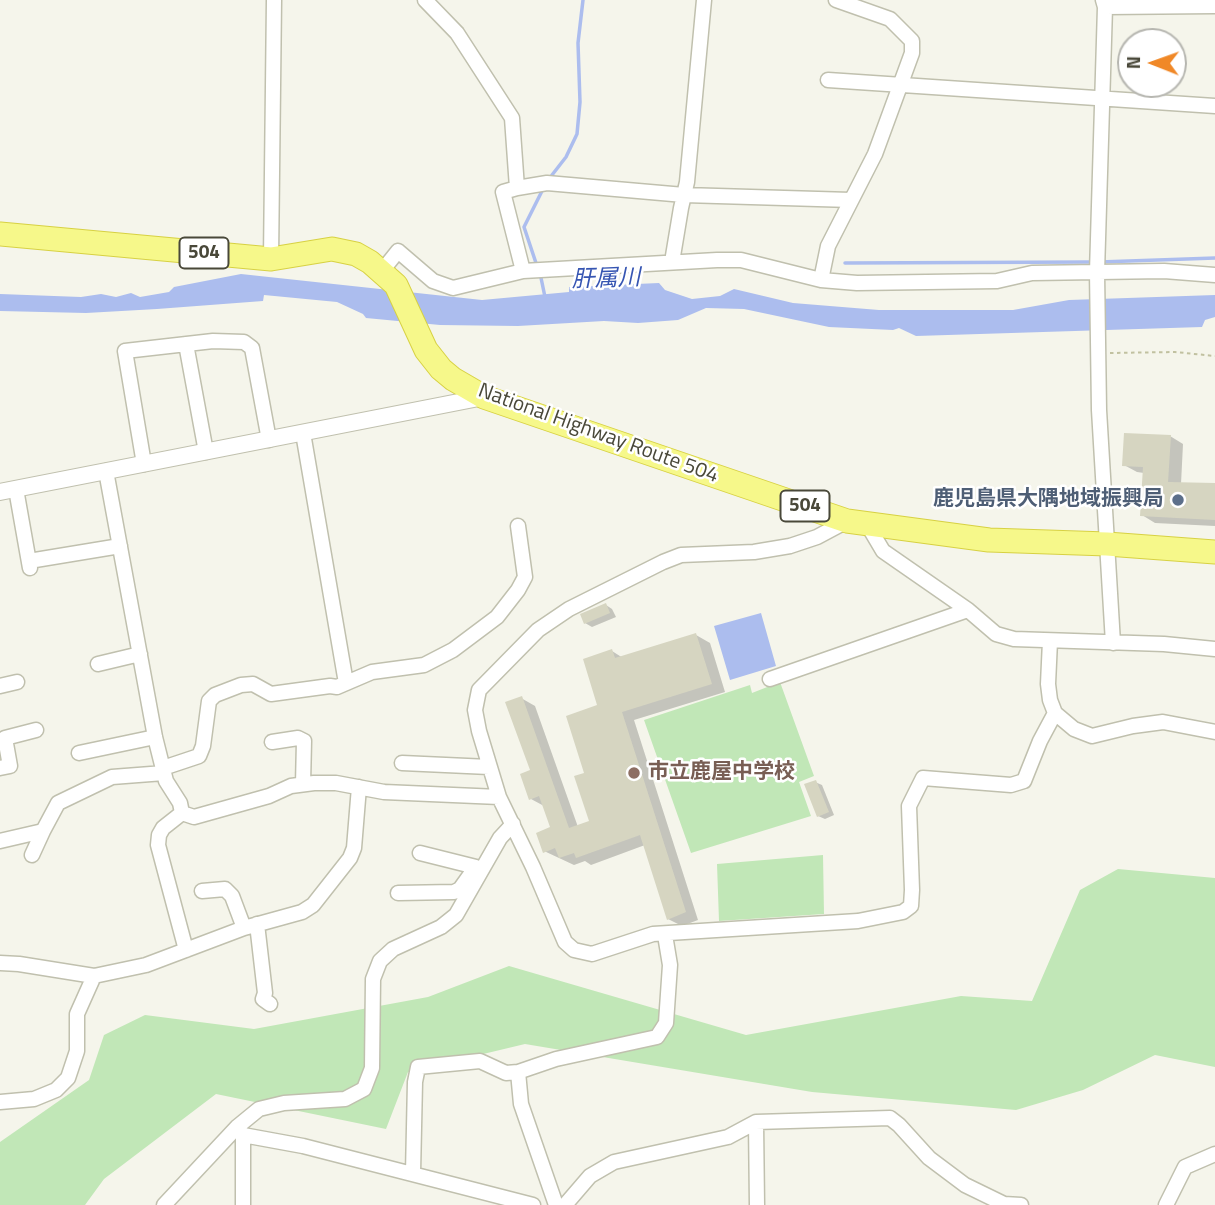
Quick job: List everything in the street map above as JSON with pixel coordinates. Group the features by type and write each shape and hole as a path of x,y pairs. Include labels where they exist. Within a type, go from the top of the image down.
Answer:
{"highway":[{"name":"504","path":"0,234 271,259 331,249 356,254 389,278"},
{"name":"National Highway Route 504","path":"389,278 426,350 453,379 484,397 857,522 989,540 1107,544 1215,552"}],"street":[{"path":"271,259 274,0"},
{"path":"425,0 457,33 512,118 517,188"},
{"path":"672,262 687,182 704,0"},
{"path":"821,280 828,246 875,154 912,53 912,41 890,19 836,0"},
{"path":"1113,643 1099,410 1097,278 1104,4 1215,6"},
{"path":"828,80 1215,106"},
{"path":"523,271 503,192 517,188 548,183 684,195 851,200"},
{"path":"389,278 398,251 433,281 453,288 523,271 741,260 821,280 857,283 997,281 1032,274 1097,278 1164,271 1215,275"},
{"path":"144,464 125,351 212,341 244,342 252,348 269,440"},
{"path":"186,344 206,452"},
{"path":"120,546 29,564 8,491 484,397"},
{"path":"303,433 346,683"},
{"path":"106,471 155,737 166,781 180,803 182,813"},
{"path":"1055,713 1024,781 1011,785 923,778 909,806 912,890 911,906 903,912 858,921 653,934 592,954 574,950 565,942 499,797 475,710 479,690 538,630 590,598 681,555 754,552 790,546 857,522 883,551 968,610 996,634 1014,639 1215,649"},
{"path":"32,855 58,803 112,777 164,771 199,756 203,746 209,701 215,695 241,685 253,684 271,694 337,687 372,672 424,665 453,650 497,617 518,590 525,576 518,526"},
{"path":"770,679 968,610"},
{"path":"1050,641 1050,700 1055,713 1073,729 1092,736 1163,722 1215,733"},
{"path":"99,664 140,654"},
{"path":"0,685 17,682"},
{"path":"0,768 10,766 5,738 36,730"},
{"path":"79,753 155,737"},
{"path":"272,742 298,738 304,741 303,784"},
{"path":"402,764 489,767"},
{"path":"182,813 194,817 303,784 336,783 384,792 499,797"},
{"path":"0,963 94,976 146,965 250,926 302,912 313,905 350,858 354,848 359,787"},
{"path":"182,813 163,828 158,845 186,950"},
{"path":"398,892 454,892 460,889 513,824"},
{"path":"0,841 43,831"},
{"path":"420,853 480,867"},
{"path":"164,1205 260,1109 284,1103 345,1099 364,1090 372,1069 373,979 380,961 393,948 441,927 456,915 480,867"},
{"path":"202,891 225,889 250,926 265,993 263,999 270,1004"},
{"path":"413,1173 415,1082 418,1068 480,1060 506,1073 518,1072 556,1059 657,1037 666,1023 670,965 665,935"},
{"path":"0,1102 34,1099 56,1090 68,1078 77,1051 77,1014 94,976"},
{"path":"518,1072 521,1104 556,1205"},
{"path":"565,1205 590,1176 614,1162 728,1137 756,1122 890,1118 929,1158 965,1185 1004,1203 1021,1205"},
{"path":"756,1122 757,1205"},
{"path":"240,1131 533,1205"},
{"path":"240,1131 243,1205"},
{"path":"1166,1205 1185,1167 1215,1154"}],"path":[{"path":"1099,350 1215,356"}],"green space":[{"path":"780,682 814,776 799,782 811,816 691,853 644,720 750,685 752,693"},
{"path":"823,855 824,914 719,921 717,864"},
{"path":"1118,869 1215,878 1215,1067 1155,1055 1083,1090 1016,1110 812,1092 525,1044 408,1072 386,1129 216,1094 104,1179 85,1205 0,1205 0,1142 89,1080 104,1035 145,1015 254,1029 428,997 509,966 746,1035 961,996 1032,1001 1080,890"}],"water":[{"name":"肝属川","path":"241,274 482,300 569,292 569,287 598,286 606,280 614,280 614,285 659,283 665,290 692,299 720,296 734,289 793,303 879,310 1013,310 1069,300 1215,295 1215,317 1205,320 1202,327 916,336 899,328 829,327 744,309 706,308 678,320 638,323 604,321 518,326 440,325 366,318 337,302 264,295 263,301 157,309 86,313 0,311 0,294 81,297 101,294 116,297 131,293 140,297 169,292 174,287"},
{"path":"761,613 776,666 730,680 714,626"}],"building":[{"path":"1124,433 1171,435 1168,482 1215,483 1215,520 1140,516 1143,467 1122,466"},
{"path":"606,603 610,613 584,624 580,614"},
{"path":"696,633 712,684 622,712 686,912 667,920 640,835 576,858 574,853 559,858 555,848 543,853 536,833 550,827 539,796 529,800 520,774 530,770 505,702 522,696 569,828 589,821 574,776 584,773 566,716 597,705 583,659 612,649 615,658"},
{"path":"816,780 829,812 817,817 804,784"}],"waterway":[{"path":"552,175 566,157 577,134 580,102 578,43 583,0"},
{"path":"537,266 524,227 542,191"},
{"path":"1100,262 1215,258"},
{"path":"845,263 1092,262"},
{"path":"540,273 545,297"}],"place":[{"name":"鹿児島県大隅地域振興局","path":"1178,500"},
{"name":"市立鹿屋中学校","path":"634,773"}]}
